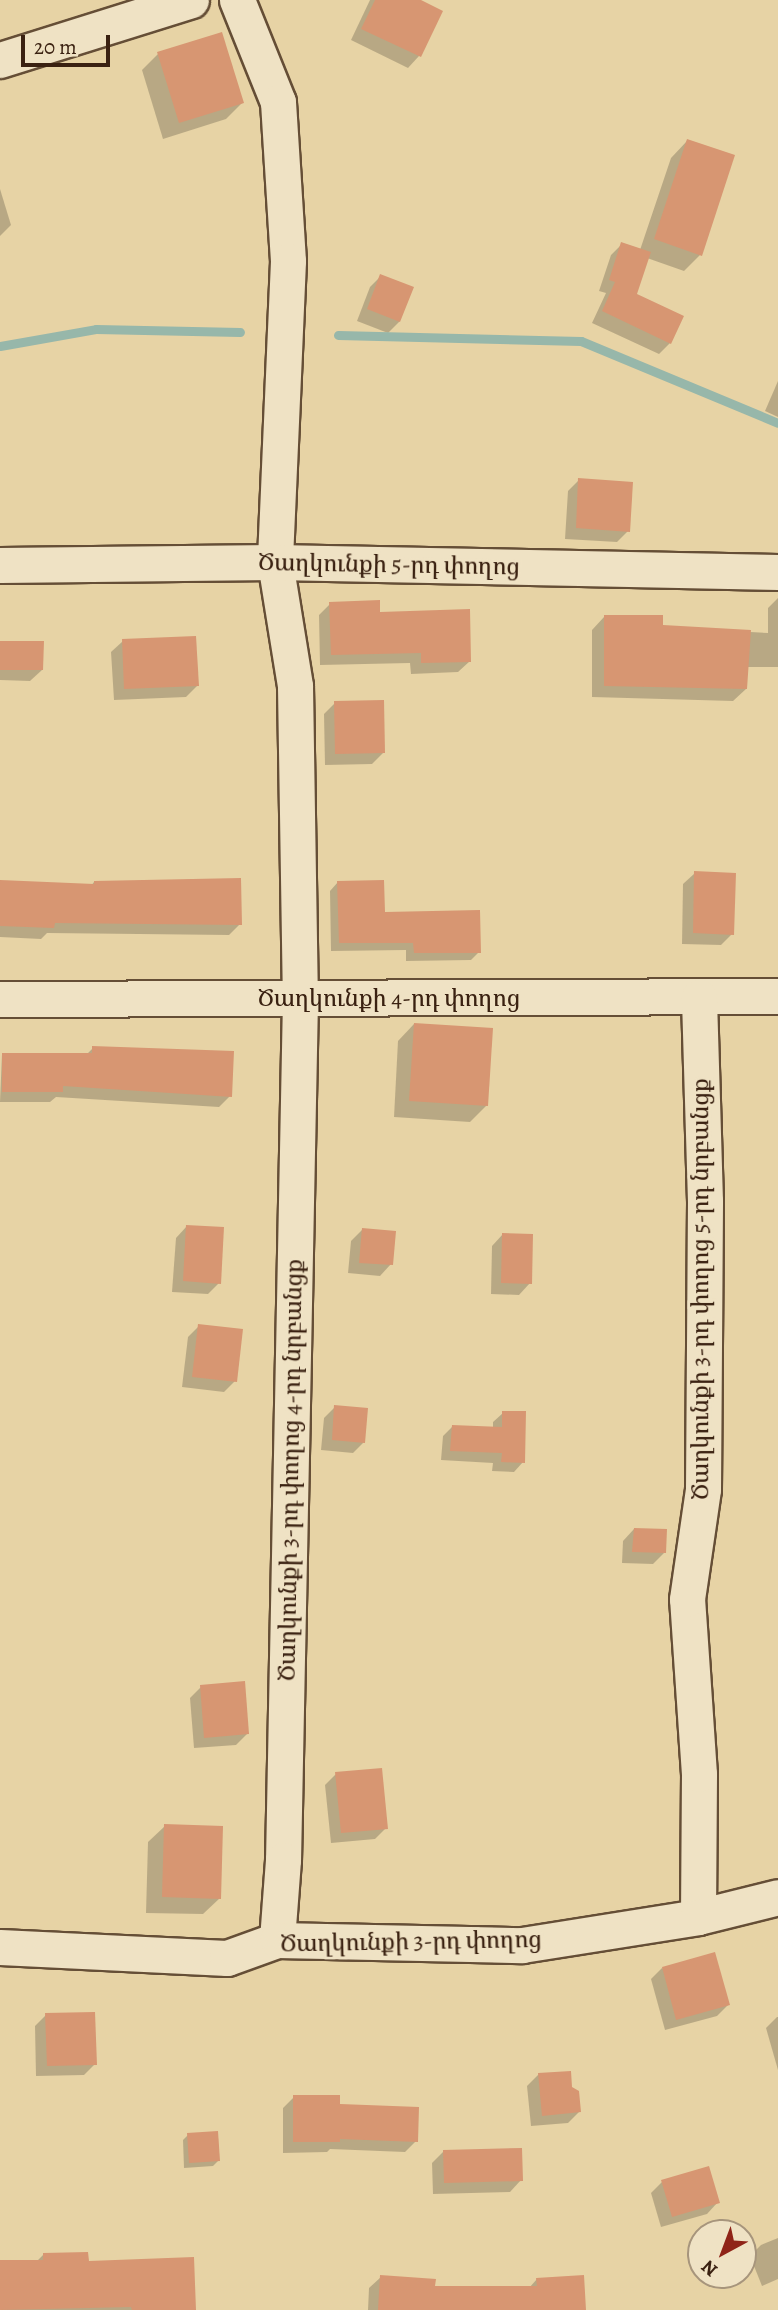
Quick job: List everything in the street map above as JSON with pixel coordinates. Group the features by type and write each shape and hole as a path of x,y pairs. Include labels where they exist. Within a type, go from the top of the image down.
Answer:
{"street":[{"path":"0,60 191,0"},
{"name":"Ծաղկունքի 3-րդ փողոց 4-րդ նրբանցք","path":"237,0 278,102 288,261 275,562 295,686 300,999 283,1860 277,1940"},
{"name":"Ծաղկունքի 5-րդ փողոց","path":"0,565 275,562 778,572"},
{"name":"Ծաղկունքի 3-րդ փողոց 5-րդ նրբանցք","path":"698,1917 699,1774 687,1599 703,1489 705,1201 699,996"},
{"name":"Ծաղկունքի 4-րդ փողոց","path":"0,999 778,996"},
{"name":"Ծաղկունքի 3-րդ փողոց","path":"0,1947 227,1958 277,1940 522,1945 698,1917 778,1897"}],"building":[{"path":"375,0 421,0 443,11 421,57 361,29"},
{"path":"222,32 244,103 179,123 157,52"},
{"path":"687,139 735,155 702,256 654,239"},
{"path":"621,242 651,252 637,294 684,316 671,344 602,311 615,282 609,280"},
{"path":"380,274 414,287 400,322 367,309"},
{"path":"578,478 633,482 630,532 576,528"},
{"path":"380,600 380,612 470,609 471,662 421,663 421,653 331,655 329,602"},
{"path":"604,615 663,615 663,625 751,630 747,689 604,686"},
{"path":"196,636 199,686 124,689 122,639"},
{"path":"0,641 44,641 43,670 0,670"},
{"path":"384,700 385,753 335,754 334,701"},
{"path":"694,871 736,873 734,935 693,933"},
{"path":"241,878 242,925 55,923 54,928 0,926 0,880 94,884 94,881"},
{"path":"384,880 385,912 480,910 481,953 414,953 413,943 339,943 337,881"},
{"path":"414,1023 493,1028 488,1106 409,1101"},
{"path":"92,1046 234,1051 232,1097 63,1086 63,1092 2,1092 2,1053 92,1053"},
{"path":"186,1225 224,1227 221,1284 183,1281"},
{"path":"362,1228 396,1231 393,1265 359,1263"},
{"path":"502,1233 533,1234 532,1284 501,1283"},
{"path":"198,1324 243,1329 237,1382 192,1377"},
{"path":"334,1405 368,1408 365,1443 332,1440"},
{"path":"502,1411 526,1411 525,1463 501,1462 502,1453 450,1451 452,1425 502,1427"},
{"path":"634,1528 667,1529 666,1553 632,1552"},
{"path":"245,1681 249,1734 204,1738 200,1685"},
{"path":"382,1768 388,1829 341,1833 335,1772"},
{"path":"164,1824 223,1826 221,1899 162,1897"},
{"path":"715,1952 730,2005 676,2020 662,1967"},
{"path":"95,2012 97,2065 47,2066 45,2013"},
{"path":"571,2071 572,2087 579,2091 581,2112 542,2116 538,2073"},
{"path":"293,2095 340,2095 340,2104 419,2107 418,2142 340,2139 340,2142 293,2142"},
{"path":"218,2131 220,2161 189,2163 187,2133"},
{"path":"522,2148 523,2181 444,2183 443,2150"},
{"path":"709,2166 720,2203 672,2217 661,2180"},
{"path":"88,2252 89,2261 194,2257 196,2310 132,2310 131,2307 0,2310 0,2260 43,2260 43,2253"},
{"path":"380,2275 436,2279 435,2286 537,2286 536,2278 584,2275 586,2310 378,2310"}],"waterway":[{"path":"0,346 96,329 240,332"},
{"path":"338,335 581,341 778,423"}]}
